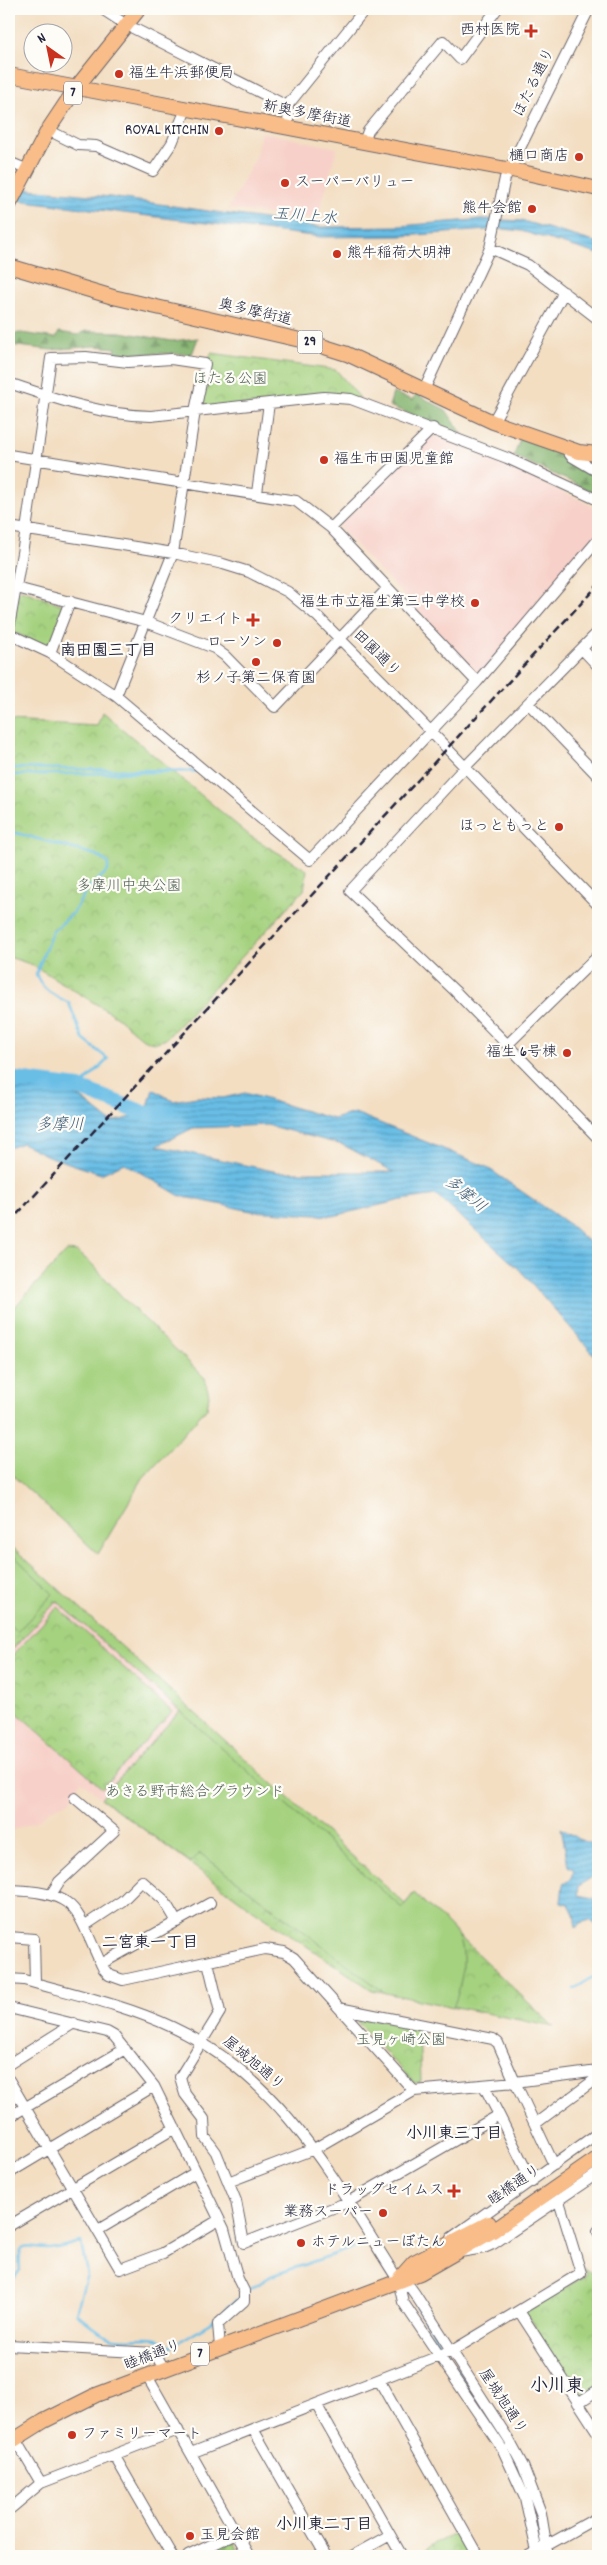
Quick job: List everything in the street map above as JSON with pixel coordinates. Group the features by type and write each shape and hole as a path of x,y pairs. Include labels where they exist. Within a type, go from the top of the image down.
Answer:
{"main road":[{"name":"7","path":"10,203 26,169 48,130 76,88 125,24 139,9"},
{"name":"新奥多摩街道","path":"9,75 509,170 598,190"},
{"name":"奥多摩街道","path":"9,266 113,297 309,342 347,354 492,422 580,452 598,454"},
{"name":"睦橋通り","path":"12,2441 73,2406 164,2368 420,2273 460,2252 598,2147"},
{"name":"睦橋通り","path":"398,2280 414,2262 491,2228 598,2158"}],"street":[{"path":"102,9 125,24 287,106 289,114 287,128"},
{"path":"287,106 365,9"},
{"path":"364,142 368,131 443,41 460,59 497,9"},
{"name":"ほたる通り","path":"424,390 490,248 502,186 589,9"},
{"path":"594,9 598,11"},
{"path":"48,130 78,146 96,146 153,171 172,143 186,109"},
{"path":"9,162 26,169"},
{"path":"490,248 528,265 598,320"},
{"path":"492,422 564,292"},
{"path":"9,627 12,586 26,530 51,358 86,357 128,362 171,359 205,364 195,411 173,554 116,696"},
{"path":"9,383 87,408 126,415 151,416 324,398 352,399 433,428 515,462 598,500"},
{"path":"257,493 270,404"},
{"path":"331,528 433,428"},
{"path":"564,446 571,456 598,472"},
{"path":"9,455 257,493 296,501 331,528 477,682"},
{"name":"田園通り","path":"9,527 223,564 271,582 288,592 318,617 598,905"},
{"path":"9,634 50,653 116,696 310,860 477,682 598,540"},
{"path":"12,586 146,622 214,648 225,656 275,707 388,588"},
{"path":"50,653 70,601"},
{"path":"598,632 465,767 350,891 508,1044 598,1138"},
{"path":"582,649 598,666"},
{"path":"528,703 598,776"},
{"path":"508,1044 598,956"},
{"path":"52,1894 59,1882 114,1831 75,1798"},
{"path":"84,1926 122,1901 142,1881 164,1900 177,1922"},
{"path":"9,1890 52,1894 70,1904 84,1926 101,1964 109,1975 123,1980 265,1949 284,1952 294,1958 414,2091"},
{"path":"101,1964 210,1903"},
{"path":"9,1937 34,1939 35,1983"},
{"path":"208,1962 220,2012 180,2077 185,2094 204,2120 205,2137 216,2152 236,2201 244,2243 348,2202 499,2115"},
{"name":"屋城旭通り","path":"9,1979 35,1983 138,2013 172,2027 201,2042 228,2060 262,2088 292,2120 314,2149 398,2280 404,2302 503,2450 525,2498 543,2552"},
{"path":"9,2008 107,2032 114,2036 154,2086 219,2220 244,2294 244,2301 218,2324 220,2347"},
{"path":"339,2008 493,2038 498,2043 554,2165"},
{"path":"9,2064 74,2023"},
{"path":"9,2117 125,2049"},
{"path":"228,2182 314,2149 414,2091 597,2075"},
{"path":"535,2124 597,2075"},
{"path":"9,2080 120,2269 163,2253 219,2220"},
{"path":"9,2173 154,2086"},
{"path":"484,2086 532,2182"},
{"path":"9,2226 175,2128"},
{"path":"433,2252 476,2219 532,2182 598,2133"},
{"path":"98,2230 196,2172"},
{"path":"460,2252 475,2251 492,2244 559,2201 598,2173"},
{"path":"191,2453 452,2351 581,2273 559,2201"},
{"name":"屋城旭通り","path":"398,2280 410,2287 509,2440 523,2466 537,2501 543,2552"},
{"path":"518,2311 598,2433"},
{"path":"9,2345 155,2353 164,2368"},
{"path":"147,2376 250,2556"},
{"path":"378,2380 478,2556"},
{"path":"578,2403 598,2390"},
{"path":"316,2404 402,2556"},
{"path":"253,2429 326,2556"},
{"path":"9,2510 41,2483 178,2430"},
{"path":"12,2441 41,2483"},
{"path":"114,2455 172,2556"},
{"path":"528,2556 543,2552 598,2517"},
{"path":"188,2556 236,2533"},
{"path":"352,2556 390,2535"}],"shaded area":[{"name":"スーパーバリュー","path":"261,132 337,148 317,221 228,209 256,158"},
{"name":"福生市立福生第三中学校","path":"435,436 576,498 598,510 598,535 481,672 477,672 340,529 339,525 430,437"},
{"path":"57,1601 180,1711 101,1798 81,1780 71,1800 48,1811 40,1819 9,1832 9,1653"}],"green space":[{"path":"86,331 121,332 172,341 198,338 192,354 115,353 116,348 94,346 51,350 9,345 12,334 21,333 56,338 59,332 78,335"},
{"name":"ほたる公園","path":"211,353 336,370 360,398 198,408"},
{"path":"393,393 413,400 416,394 446,410 463,435 389,406"},
{"path":"520,439 551,448 598,473 598,494 514,456"},
{"path":"21,590 66,606 51,647 46,648 16,633 12,628 17,594"},
{"name":"多摩川中央公園","path":"102,712 250,836 307,870 304,890 166,1039 154,1043 143,1039 117,1017 33,965 9,957 9,721 97,726"},
{"path":"67,1251 77,1252 91,1263 126,1301 205,1378 209,1395 207,1408 143,1478 98,1554 9,1472 9,1313"},
{"name":"あきる野市総合グラウンド","path":"9,1544 405,1904 414,1893 554,2027 372,1990 253,1910 101,1798 180,1711 57,1601 9,1653"},
{"path":"9,1551 53,1594 17,1632 9,1624"},
{"path":"58,1607 172,1712 102,1788 14,1710 9,1700 9,1659"},
{"name":"あきる野市総合グラウンド","path":"180,1711 402,1908 414,1893 452,1928 461,1941 463,1950 461,1981 453,2007 385,1993 200,1853 190,1863 101,1798"},
{"name":"玉見ヶ崎公園","path":"351,2015 419,2026 421,2082 414,2083"},
{"path":"584,2268 598,2278 598,2385 580,2397 525,2312 586,2275"},
{"path":"459,2531 473,2556 414,2556"},
{"path":"233,2540 242,2556 199,2556"}],"water":[{"path":"9,187 110,197 320,227 400,226 484,219 523,221 598,243 598,254 521,231 503,229 401,236 321,237 9,199"},
{"path":"9,1070 30,1081 51,1085 81,1098 111,1122 146,1114 153,1089 173,1101 197,1097 223,1098 245,1093 333,1119 355,1113 485,1166 570,1225 598,1251 598,1359 519,1269 436,1195 402,1200 333,1216 251,1211 180,1196 124,1163 101,1174 48,1156 22,1143 9,1148","holes":["267,1125 343,1145 394,1172 278,1172 157,1146 193,1128"]},
{"path":"561,1828 578,1839 593,1844 598,1858 598,1873 579,1886 578,1895 594,1898 598,1910 598,1927 590,1920 580,1923 576,1928 574,1914 569,1904 561,1902 563,1884 570,1880 574,1870 568,1866"}],"waterway":[{"path":"9,768 200,771"},
{"path":"9,775 200,771"},
{"path":"9,831 96,855 108,863 108,871 88,888 73,913 52,932 36,974 45,989 69,1003 83,1039 108,1059 79,1088"},
{"name":"多摩川","path":"9,1079 79,1088 146,1114 168,1113"},
{"path":"574,1989 598,1974"},
{"path":"9,2285 20,2270 20,2253 22,2249 30,2247 50,2249 81,2242 87,2274 76,2313 110,2337 157,2339 172,2346 210,2323 240,2297"},
{"path":"246,2292 271,2276 361,2245"},
{"path":"417,2308 442,2347"},
{"path":"451,2361 496,2431"},
{"path":"509,2451 523,2480"},
{"path":"530,2499 536,2517"}],"railway":[{"path":"9,1223 598,585"}],"place":[{"name":"西村医院","path":"531,31"},
{"name":"福生牛浜郵便局","path":"119,74"},
{"name":"ROYAL KITCHIN","path":"219,131"},
{"name":"樋口商店","path":"579,157"},
{"name":"スーパーバリュー","path":"285,183"},
{"name":"熊牛会館","path":"532,209"},
{"name":"熊牛稲荷大明神","path":"337,254"},
{"name":"福生市田園児童館","path":"324,460"},
{"name":"福生市立福生第三中学校","path":"475,603"},
{"name":"クリエイト","path":"253,620"},
{"name":"ローソン","path":"277,643"},
{"name":"杉ノ子第二保育園","path":"256,662"},
{"name":"ほっともっと","path":"559,827"},
{"name":"福生 6号棟","path":"567,1053"},
{"name":"ドラッグセイムス","path":"454,2191"},
{"name":"業務スーパー","path":"383,2213"},
{"name":"ホテルニューぼたん","path":"301,2243"},
{"name":"ファミリーマート","path":"72,2435"},
{"name":"玉見会館","path":"190,2536"}],"district":[{"name":"南田園三丁目","path":"108,651"},
{"name":"二宮東一丁目","path":"150,1943"},
{"name":"小川東三丁目","path":"454,2134"},
{"name":"小川東","path":"557,2387"},
{"name":"小川東二丁目","path":"324,2525"}],"water label":[{"name":"玉川上水","path":"305,217"}]}
